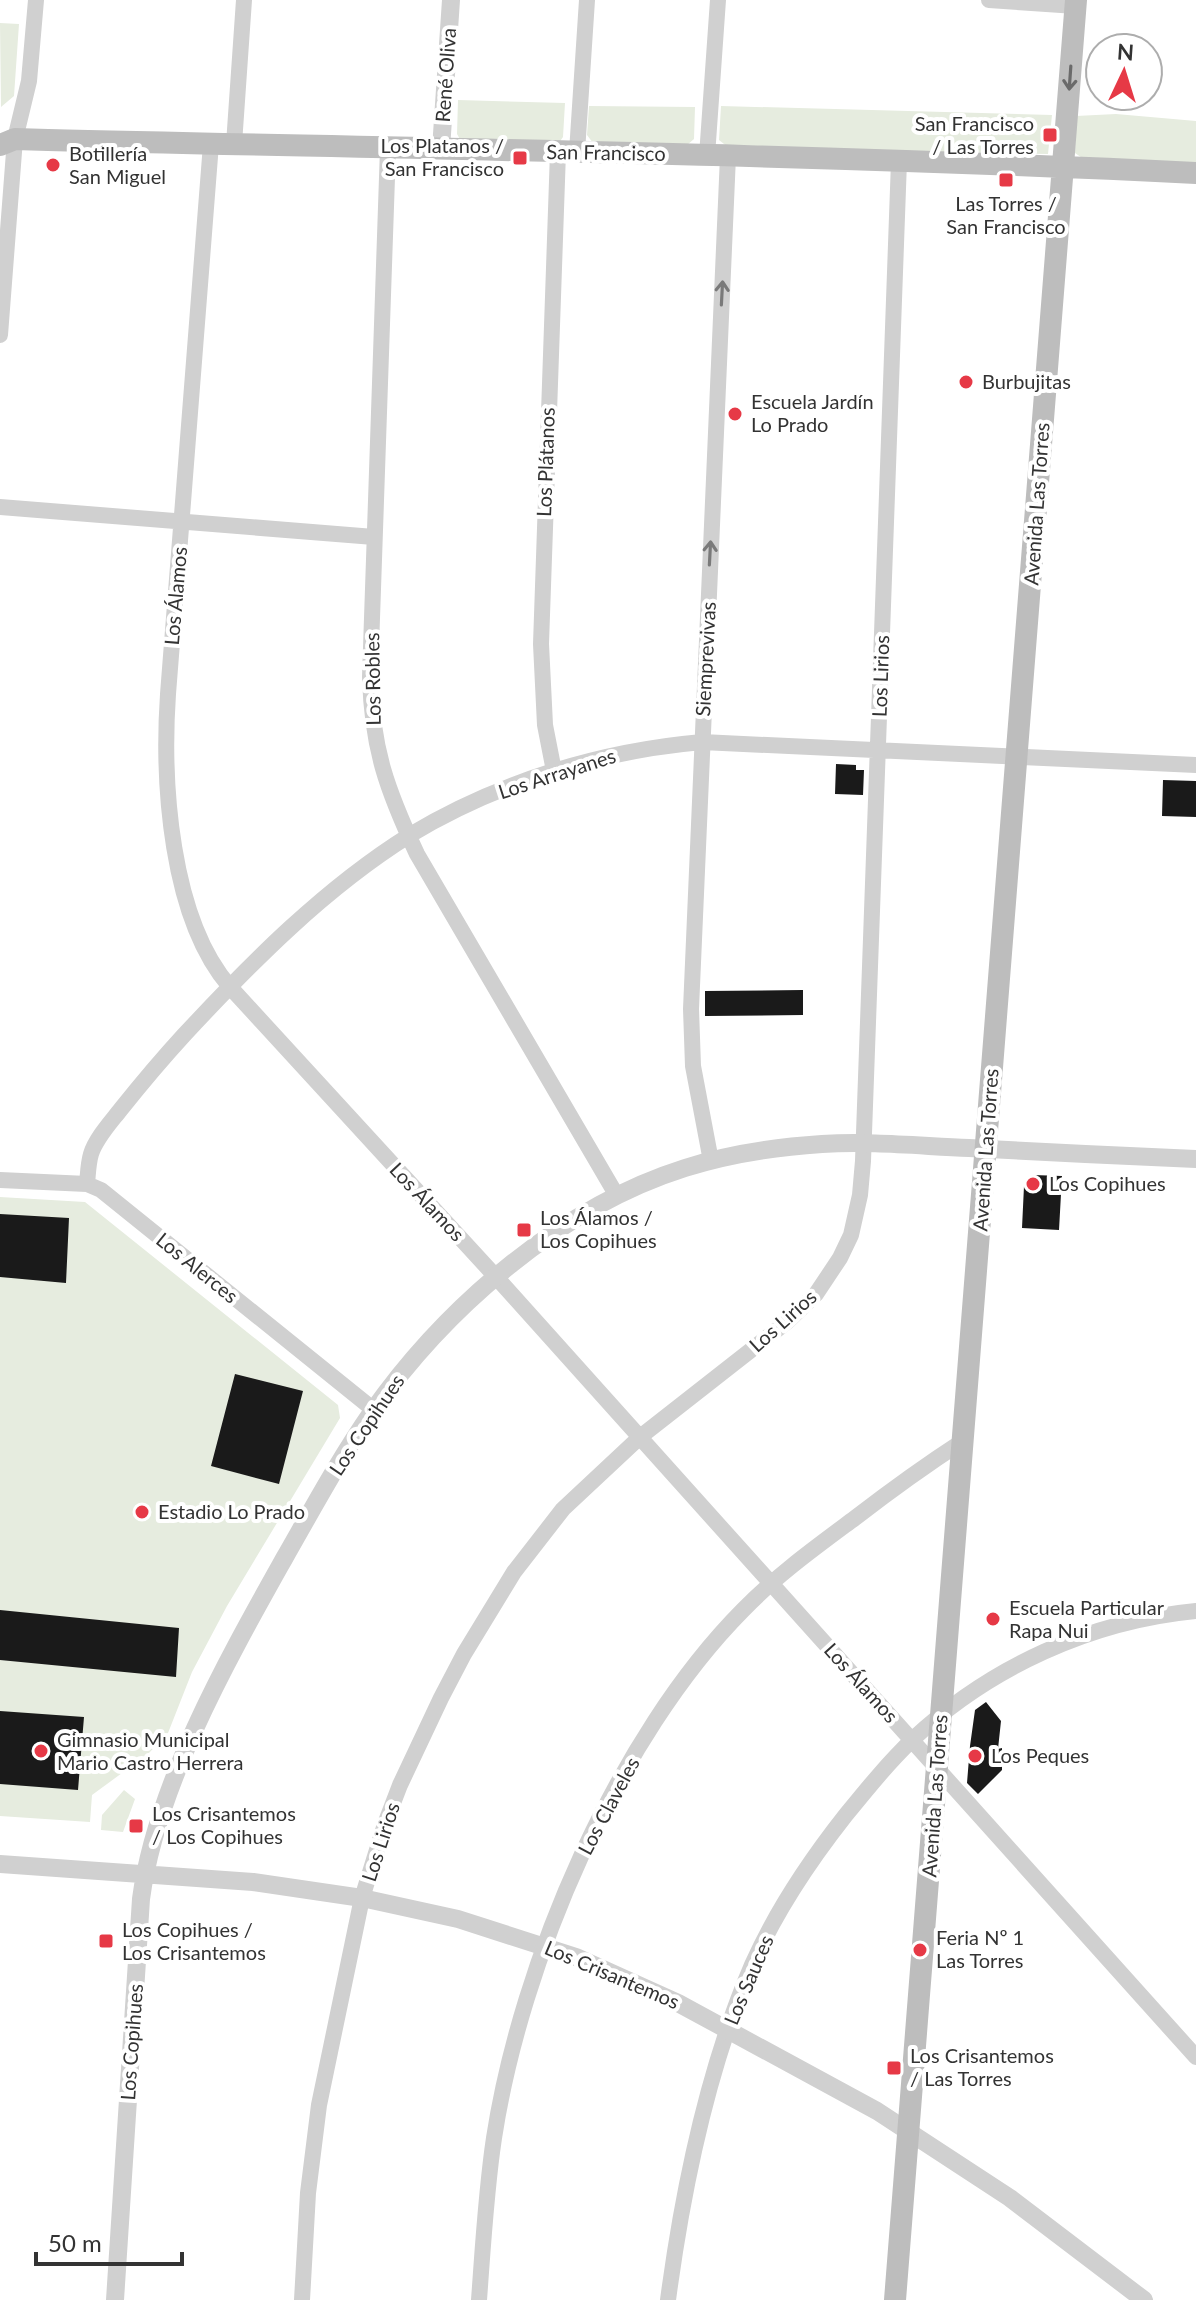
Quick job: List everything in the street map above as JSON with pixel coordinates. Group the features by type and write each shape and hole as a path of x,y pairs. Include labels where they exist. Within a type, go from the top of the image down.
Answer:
{"main road":[{"name":"Avenida Las Torres","path":"895,2300 1076,3"},
{"name":"San Francisco","path":"5,138 899,161 1196,173"}],"street":[{"path":"0,335 5,138 29,81 36,0"},
{"name":"Los Álamos","path":"244,0 223,144 182,522 167,719 169,803 177,862 190,911 207,955 217,973 497,1278 1196,2057"},
{"name":"René Oliva","path":"441,149 451,0"},
{"name":"Los Plátanos","path":"554,771 544,712 541,644 568,152 587,0"},
{"name":"Siemprevivas","path":"711,1161 693,1066 691,1009 702,742 718,156 718,0"},
{"path":"989,0 1076,3"},
{"name":"Los Robles","path":"388,148 370,677 373,727 385,781 409,836 617,1196"},
{"name":"Los Lirios","path":"302,2300 308,2193 317,2117 362,1898 400,1785 441,1698 514,1572 563,1509 640,1437 803,1309 822,1287 846,1247 857,1215 864,1143 899,161"},
{"path":"0,507 374,537"},
{"name":"Los Arrayanes","path":"87,1184 91,1151 110,1123 174,1046 230,987 314,907 360,870 409,836 482,798 554,771 628,751 702,742 1196,765"},
{"name":"Los Copihues","path":"115,2300 144,1875 162,1812 212,1697 299,1531 374,1410 428,1343 497,1278 556,1232 617,1196 662,1176 711,1161 780,1148 864,1143 1196,1159"},
{"path":"0,1180 87,1184"},
{"name":"Los Alerces","path":"87,1184 101,1190 374,1410"},
{"name":"Los Claveles","path":"479,2300 494,2136 512,2049 545,1946 604,1811 657,1719 714,1641 799,1559 963,1441"},
{"name":"Los Sauces","path":"668,2300 673,2260 705,2107 740,1996 768,1932 799,1878 861,1796 912,1740 985,1683 1049,1650 1112,1627 1196,1611"},
{"name":"Los Crisantemos","path":"0,1864 244,1881 362,1898 458,1919 545,1946 605,1969 728,2028 877,2111 1010,2198 1144,2300"}],"shaded area":[{"path":"0,23 19,24 14,96 1,107"},
{"path":"458,100 565,103 563,137 558,144 461,141 457,134"},
{"path":"589,106 695,107 694,139 687,145 593,143 587,135"},
{"path":"721,106 1052,115 1048,154 729,148 719,140"},
{"path":"1116,114 1196,121 1196,164 1085,160 1075,153 1076,116"},
{"name":"Estadio Lo Prado","path":"0,1197 85,1202 338,1405 340,1418 227,1606 192,1672 168,1733 148,1754 92,1795 90,1822 0,1816"},
{"path":"124,1790 135,1799 123,1832 101,1830 102,1815"}],"building":[{"path":"836,764 856,765 856,770 864,770 863,795 835,794"},
{"path":"1163,780 1196,781 1196,817 1162,816"},
{"path":"803,990 803,1015 705,1016 705,991"},
{"path":"1033,1175 1062,1176 1059,1230 1022,1228 1024,1186"},
{"path":"0,1214 69,1218 66,1283 0,1277"},
{"path":"235,1374 303,1391 279,1484 211,1466"},
{"path":"0,1610 179,1628 176,1677 0,1660"},
{"path":"986,1702 1001,1721 998,1749 1002,1748 1002,1770 978,1794 967,1783 970,1746 975,1710"},
{"name":"Gimnasio Municipal Mario Castro Herrera","path":"0,1711 84,1717 78,1790 0,1784"}],"place":[{"name":"San Francisco / Las Torres","path":"1050,135"},
{"name":"Los Platanos / San Francisco","path":"520,158"},
{"name":"Botillería San Miguel","path":"53,165"},
{"name":"Las Torres / San Francisco","path":"1006,180"},
{"name":"Burbujitas","path":"966,382"},
{"name":"Escuela Jardín Lo Prado","path":"735,414"},
{"name":"Los Copihues","path":"1033,1184"},
{"name":"Los Álamos / Los Copihues","path":"524,1230"},
{"name":"Estadio Lo Prado","path":"142,1512"},
{"name":"Escuela Particular Rapa Nui","path":"993,1619"},
{"name":"Gimnasio Municipal Mario Castro Herrera","path":"41,1751"},
{"name":"Los Peques","path":"975,1756"},
{"name":"Los Crisantemos / Los Copihues","path":"136,1826"},
{"name":"Los Copihues / Los Crisantemos","path":"106,1941"},
{"name":"Feria Nº 1 Las Torres","path":"920,1950"},
{"name":"Los Crisantemos / Las Torres","path":"894,2068"}]}
